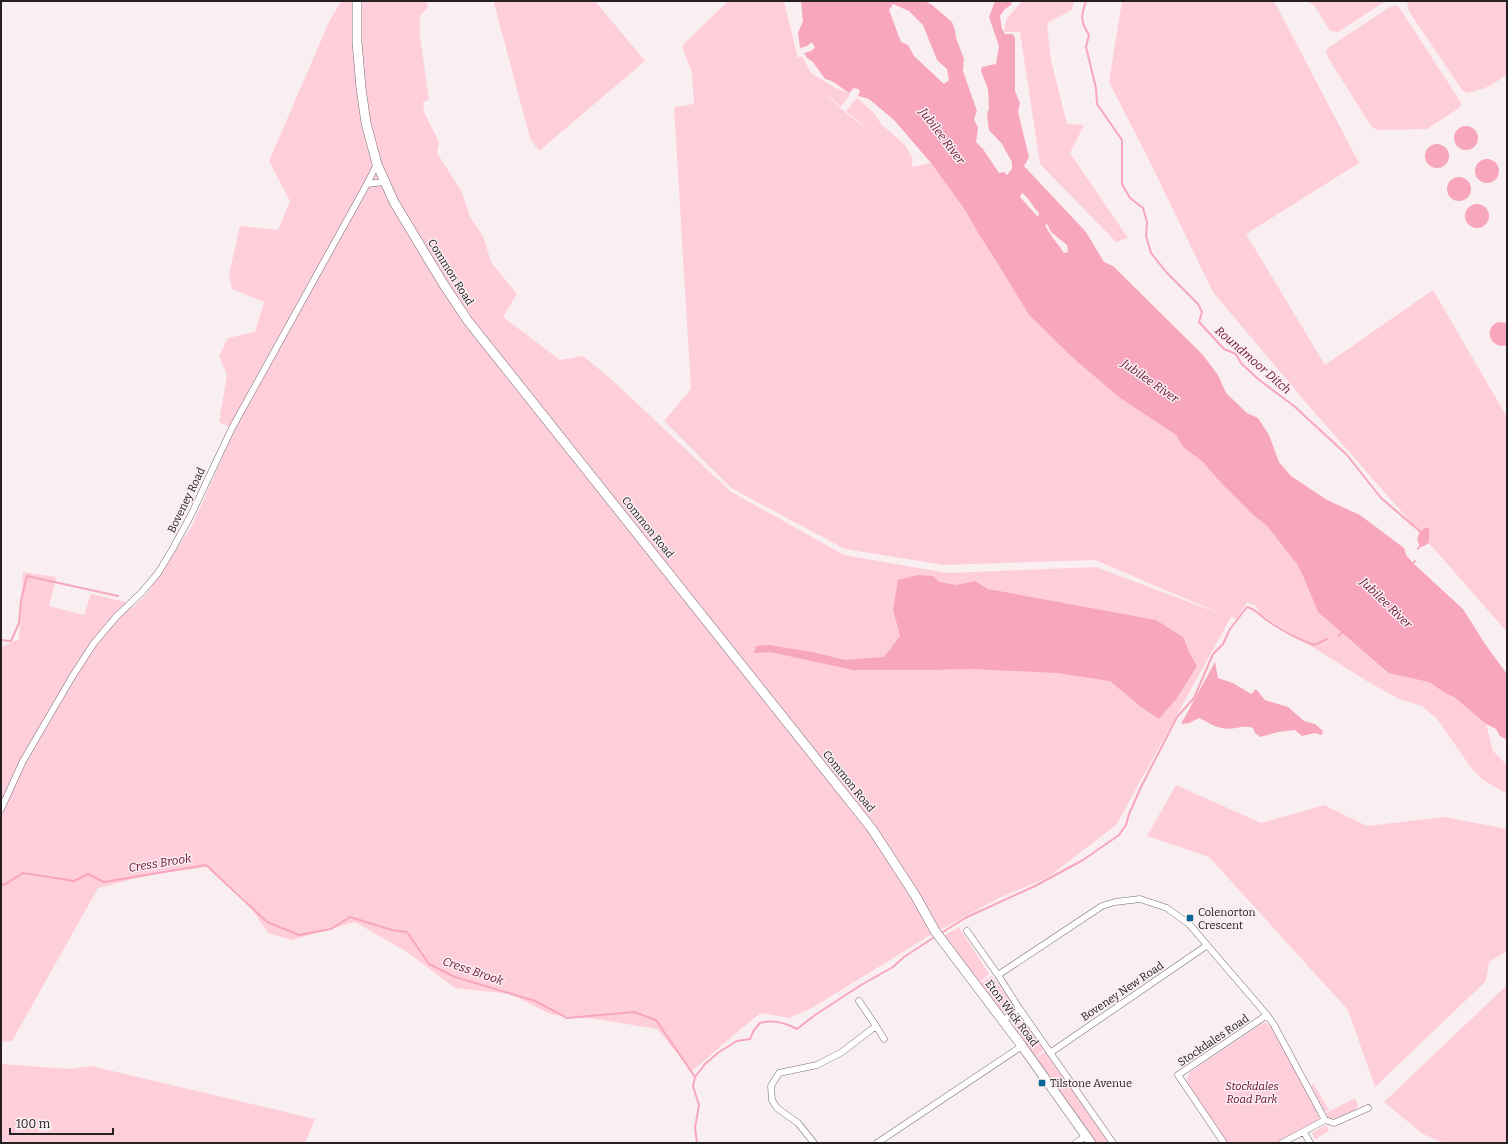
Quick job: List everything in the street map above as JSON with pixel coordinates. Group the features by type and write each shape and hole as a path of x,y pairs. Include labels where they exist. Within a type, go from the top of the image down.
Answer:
{"main road":[{"name":"Common Road","path":"357,1 357,42 361,88 366,123 377,164 384,182 444,285 468,321 872,829 915,895"},
{"name":"Eton Wick Road","path":"915,895 935,931 1022,1046 1089,1139"}],"street":[{"name":"Boveney Road","path":"1,809 22,761 75,671 94,643 116,617 154,578 172,550 191,515 232,428 377,164"},
{"path":"367,184 384,182"},
{"path":"1001,974 1102,906 1115,902 1140,899 1167,908 1189,924 1206,946 1267,1015 1274,1025 1325,1120 1334,1123 1368,1108"},
{"path":"967,931 1001,974 1019,1008 1113,1143"},
{"name":"Boveney New Road","path":"1050,1053 1206,946"},
{"path":"859,1001 884,1039"},
{"path":"1003,1021 1019,1008"},
{"name":"Stockdales Road","path":"1224,1143 1178,1076 1267,1015"},
{"path":"814,1143 798,1123 777,1108 772,1100 771,1086 779,1073 817,1065 842,1052 876,1026"},
{"path":"877,1143 1022,1046"},
{"path":"1282,1143 1325,1120"},
{"path":"1304,1132 1310,1143"},
{"path":"1076,1143 1089,1139"}],"green space":[{"path":"341,1 426,1 428,7 420,16 420,37 429,100 423,102 424,112 439,142 437,153 462,192 470,217 483,236 491,262 517,294 503,317 560,360 583,356 610,378 730,491 844,555 947,573 1096,567 1226,616 1095,560 944,565 845,549 731,488 664,421 691,389 674,107 694,104 692,73 682,46 728,1 784,1 798,58 802,56 811,73 834,87 850,94 841,107 811,81 845,112 876,136 846,111 857,98 875,114 881,124 906,146 913,159 911,167 931,163 965,210 1029,315 1074,359 1120,398 1176,435 1183,447 1203,462 1221,483 1254,516 1266,525 1297,564 1318,612 1387,673 1429,681 1447,694 1454,697 1486,724 1493,751 1507,765 1507,794 1483,780 1472,769 1437,719 1422,706 1399,699 1370,683 1261,615 1256,606 1247,602 1237,619 1231,617 1116,825 1047,878 999,898 927,937 812,1008 789,1018 761,1013 692,1071 657,1029 602,1020 550,1014 511,994 455,988 407,952 355,922 292,940 268,933 244,898 209,867 153,874 98,888 12,1041 1,1042 1,647 19,639 23,572 56,577 49,606 84,615 91,594 126,602 132,608 147,594 192,526 235,429 219,422 227,375 219,356 228,338 255,332 264,302 232,289 229,274 240,226 278,230 290,201 269,161 329,22"},
{"path":"496,1 595,1 645,61 539,151 530,138 494,3"},
{"path":"1022,1 1074,1 1072,10 1047,23 1051,60 1067,124 1084,125 1070,153 1128,238 1116,242 1040,164 1020,32 1004,32 1006,20"},
{"path":"1122,1 1274,1 1359,163 1246,234 1325,365 1433,290 1507,417 1507,632 1308,405 1213,292 1146,154 1109,82"},
{"path":"1305,1 1386,1 1338,32 1330,31 1314,5"},
{"path":"1407,1 1507,1 1507,74 1498,81 1484,88 1468,93 1463,91 1412,16 1408,9"},
{"path":"1395,5 1399,7 1460,101 1461,105 1459,108 1427,129 1377,130 1371,126 1327,56 1326,51 1329,47"},
{"path":"1176,785 1261,823 1324,805 1367,826 1444,817 1507,829 1507,951 1489,962 1486,981 1375,1087 1348,1010 1209,857 1147,836"},
{"path":"959,927 989,974 980,982 943,936"},
{"path":"992,976 1016,1009 1009,1014 1002,1012 980,983"},
{"path":"1507,985 1507,1143 1444,1143 1423,1134 1384,1102"},
{"path":"1017,1022 1026,1024 1044,1050 1035,1057 1015,1030 1014,1025"},
{"name":"Stockdales Road Park","path":"1265,1023 1272,1026 1320,1114 1318,1123 1280,1143 1227,1143 1188,1086 1187,1079 1190,1072 1261,1024"},
{"path":"1046,1051 1110,1143 1095,1143 1035,1058"},
{"path":"1,1064 69,1069 91,1066 315,1119 305,1143 1,1143"},
{"path":"1313,1083 1329,1110 1325,1112 1311,1086"},
{"path":"1355,1098 1358,1105 1350,1115 1339,1120 1330,1120 1326,1113"},
{"path":"1324,1126 1327,1126 1329,1131 1315,1139 1312,1133"}],"water":[{"name":"Jubilee River","path":"801,1 925,1 932,5 952,22 955,30 956,38 964,59 963,71 977,111 974,119 978,128 976,142 983,149 999,173 1004,172 1007,175 1012,169 1012,162 1002,144 989,130 987,114 989,108 988,89 981,71 982,67 996,64 999,46 989,17 995,1 1012,1 1011,5 1005,9 1000,16 1002,29 1005,34 1012,34 1015,37 1015,91 1020,103 1018,112 1029,157 1024,166 1086,232 1104,262 1113,266 1202,354 1218,375 1226,393 1247,413 1258,418 1269,435 1279,462 1291,476 1327,500 1360,515 1404,548 1406,555 1413,563 1463,609 1485,644 1507,674 1507,740 1500,736 1496,729 1486,724 1454,697 1429,682 1388,673 1318,612 1297,564 1266,525 1254,516 1221,483 1203,462 1183,447 1176,435 1120,398 1074,359 1029,315 965,210 931,163 894,120 869,99 858,96 860,91 858,89 854,88 849,93 835,83 825,79 813,62 807,58 804,53 815,48 812,42 807,46 800,48 798,33 803,21","holes":["893,4 909,11 923,25 937,60 947,69 949,80 944,84 914,56 908,45 901,42 889,10","1022,193 1027,197 1039,213 1038,217 1020,197","1047,224 1051,232 1067,245 1068,252 1064,253 1045,225"]},
{"path":"1466,126 1471,127 1477,133 1477,143 1471,149 1466,150 1461,149 1455,143 1454,138 1455,133 1461,127"},
{"path":"1437,144 1442,145 1448,151 1448,161 1442,167 1437,168 1432,167 1426,161 1425,156 1426,151 1432,145"},
{"path":"1487,159 1492,160 1498,166 1498,176 1492,182 1487,183 1482,182 1476,176 1475,171 1476,166 1482,160"},
{"path":"1459,177 1464,178 1470,184 1470,194 1464,200 1459,201 1454,200 1448,194 1447,189 1448,184 1454,178"},
{"path":"1477,204 1482,205 1488,211 1488,221 1482,227 1477,228 1472,227 1466,221 1465,216 1466,211 1472,205"},
{"path":"1498,322 1507,323 1507,345 1501,346 1493,342 1490,338 1490,329"},
{"path":"1425,528 1429,528 1429,543 1422,547 1418,542 1418,537 1420,532"},
{"path":"918,575 933,576 939,582 956,585 975,581 988,589 1156,620 1183,637 1197,666 1177,698 1159,719 1141,707 1110,681 1057,673 971,669 853,670 770,652 754,653 756,646 769,645 812,652 845,660 884,657 900,636 893,609 898,580"},
{"path":"1215,662 1218,678 1233,683 1251,694 1256,689 1265,700 1288,707 1304,721 1315,724 1323,731 1322,735 1315,733 1302,736 1295,730 1278,732 1260,737 1255,733 1253,728 1245,727 1226,729 1213,725 1199,718 1189,723 1181,724"}],"waterway":[{"name":"Roundmoor Ditch","path":"1086,1 1082,18 1089,35 1086,47 1096,88 1097,104 1122,140 1122,184 1130,198 1143,208 1147,222 1146,236 1151,253 1167,273 1198,304 1202,312 1199,322 1224,349 1236,354 1241,363 1258,379 1294,406 1347,455 1381,498 1422,533"},
{"name":"Roundmoor Ditch","path":"1418,549 1421,544"},
{"path":"1412,565 1415,561"},
{"path":"1,640 11,641 19,623 21,600 27,576 118,596"},
{"path":"943,932 965,918 1035,886 1083,860 1119,835 1126,825 1129,814 1141,787 1177,717 1194,698 1213,654 1223,644 1230,629 1247,607 1253,609 1265,619 1285,631 1308,643 1314,645 1327,639"},
{"path":"1339,636 1343,631"},
{"name":"Cress Brook","path":"1,884 4,885 23,873 74,881 88,874 104,882 206,865 267,922 299,935 331,929 350,917 392,930 407,932 429,964 455,977 535,1001 567,1018 634,1012 656,1020 695,1077"},
{"path":"697,1143 695,1128 699,1105 693,1086 695,1077 705,1064 719,1052 737,1041 750,1039 754,1030 760,1023 770,1021 779,1022 797,1029 815,1015 861,985 893,967 904,957 933,938"}],"place":[{"name":"Colenorton Crescent","path":"1190,918"},
{"name":"Tilstone Avenue","path":"1042,1083"}]}
